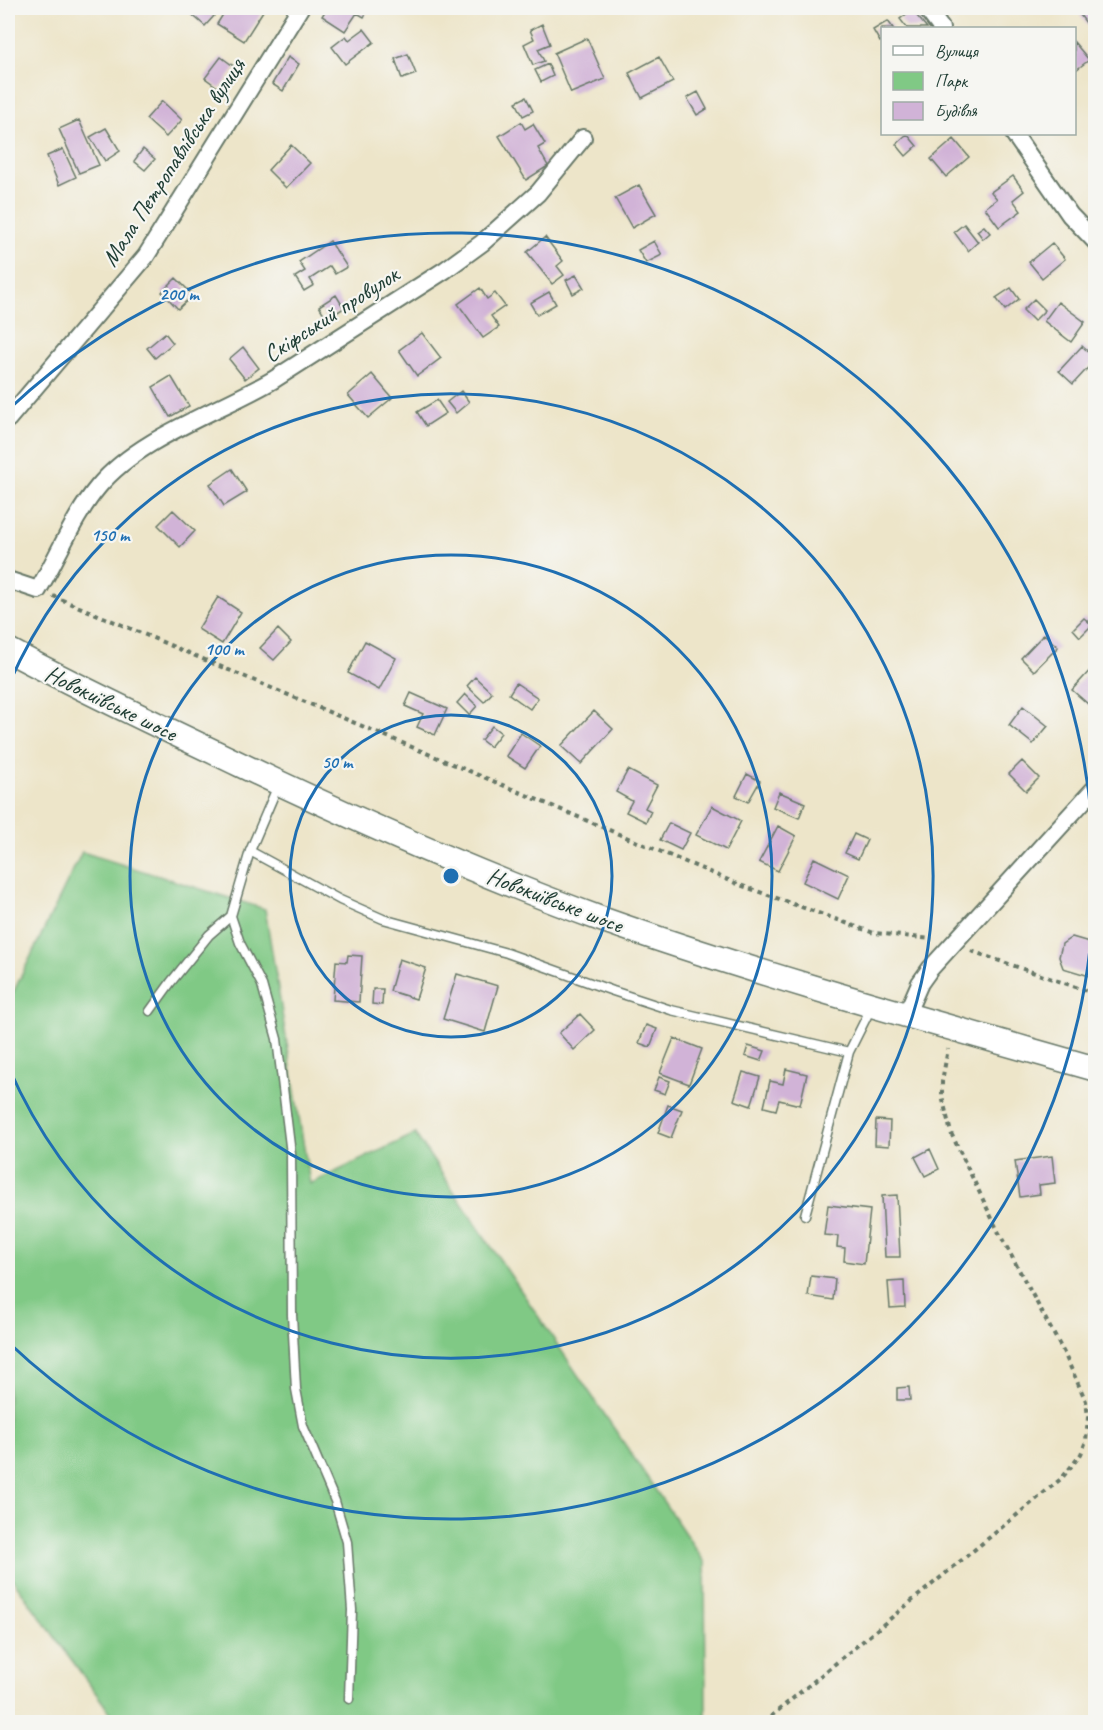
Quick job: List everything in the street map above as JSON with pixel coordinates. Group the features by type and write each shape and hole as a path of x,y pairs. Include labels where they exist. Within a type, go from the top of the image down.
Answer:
{"main road":[{"name":"Новокиївське шосе","path":"8,651 97,697 439,856 597,917 691,949 873,1005 1095,1069"}],"street":[{"name":"Мала Петропавлівська вулиця","path":"8,419 146,256 300,8"},
{"path":"926,8 940,27"},
{"path":"1015,135 1070,215 1095,242"},
{"name":"Скіфський провулок","path":"38,590 86,503 104,480 135,453 273,380 468,254 529,201 583,138"},
{"path":"8,580 38,590"},
{"path":"906,1015 930,969 1095,787"}],"lane":[{"path":"150,1011 203,942 231,916 250,851 279,783"},
{"path":"250,851 340,900 383,919 507,953 671,1010 849,1052"},
{"path":"231,916 240,943 262,986 277,1039 291,1154 292,1315 296,1389 303,1426 335,1501 347,1542 352,1610 349,1699"},
{"path":"805,1215 849,1052 873,1005"}],"path":[{"path":"38,590 740,885 860,929 886,935 923,937 952,944 1095,994"},
{"path":"764,1722 1062,1478 1081,1454 1086,1441 1088,1417 1080,1386 998,1231 951,1133 943,1104 942,1081 953,1028"}],"green space":[{"path":"82,852 265,909 310,1184 415,1134 705,1563 706,1716 702,1722 117,1722 8,1573 8,1003"}],"building":[{"path":"191,8 205,8 214,16 205,26 188,11"},
{"path":"227,8 257,8 263,11 244,41 217,24"},
{"path":"327,8 369,8 364,17 357,13 345,31 322,16"},
{"path":"1090,8 1096,8 1096,36 1080,15"},
{"path":"912,10 926,27 906,27 900,19"},
{"path":"888,21 892,27 881,27 880,42 873,30"},
{"path":"542,24 550,44 538,49 544,61 533,65 524,44 534,39 530,30"},
{"path":"364,29 374,42 345,64 332,47 346,36 349,40"},
{"path":"587,38 605,79 571,93 554,53"},
{"path":"1076,44 1089,60 1076,70"},
{"path":"408,54 416,74 402,79 395,59"},
{"path":"221,57 236,68 220,89 205,78"},
{"path":"288,57 299,64 283,91 272,84"},
{"path":"659,57 673,82 642,98 629,73"},
{"path":"548,64 553,76 541,82 535,70"},
{"path":"698,92 707,109 697,115 687,98"},
{"path":"526,97 533,111 523,116 516,102"},
{"path":"162,101 182,120 166,137 146,119"},
{"path":"79,120 99,165 79,173 59,129"},
{"path":"521,122 525,129 533,124 545,144 538,148 548,166 526,180 499,136"},
{"path":"106,128 120,151 105,161 90,137"},
{"path":"908,135 917,146 906,156 896,144"},
{"path":"954,139 969,157 946,177 931,159"},
{"path":"291,145 310,163 286,188 268,170"},
{"path":"63,149 76,177 59,185 47,156"},
{"path":"143,149 155,159 145,170 134,161"},
{"path":"1013,176 1024,191 1013,200 1021,211 999,227 985,208 997,199 991,192"},
{"path":"639,185 656,214 632,228 615,198"},
{"path":"964,224 978,242 968,251 954,232"},
{"path":"984,226 990,233 983,239 977,231"},
{"path":"545,237 563,261 557,266 564,275 552,284 527,252"},
{"path":"330,241 347,267 335,274 330,266 310,279 314,285 304,291 295,277 305,271 299,262"},
{"path":"654,241 662,255 646,263 638,250"},
{"path":"1052,243 1065,259 1042,278 1029,262"},
{"path":"576,275 584,288 573,294 566,280"},
{"path":"176,278 193,295 178,309 162,292"},
{"path":"480,288 487,299 495,293 505,306 491,316 499,327 483,338 458,304"},
{"path":"1011,288 1019,299 1005,310 996,298"},
{"path":"549,292 556,304 537,315 530,303"},
{"path":"336,295 344,308 327,319 319,306"},
{"path":"1034,299 1045,310 1034,321 1023,310"},
{"path":"1058,302 1085,322 1071,342 1044,321"},
{"path":"165,333 173,343 155,358 147,348"},
{"path":"422,333 441,358 417,376 399,350"},
{"path":"1082,346 1096,359 1073,384 1059,371"},
{"path":"243,347 259,368 245,379 229,359"},
{"path":"372,374 392,398 368,418 348,395"},
{"path":"171,376 189,406 170,417 153,387"},
{"path":"461,391 469,402 456,413 447,402"},
{"path":"437,400 446,413 426,426 417,412"},
{"path":"232,469 247,492 224,506 210,484"},
{"path":"173,510 195,531 180,547 158,525"},
{"path":"218,597 241,612 222,644 198,629"},
{"path":"1084,618 1092,625 1080,637 1073,629"},
{"path":"278,629 291,642 274,660 260,648"},
{"path":"1044,634 1058,647 1034,671 1021,658"},
{"path":"365,641 396,658 379,690 348,673"},
{"path":"1094,666 1096,668 1096,711 1072,690"},
{"path":"475,677 492,693 484,702 467,686"},
{"path":"516,683 538,698 530,709 509,694"},
{"path":"411,693 447,709 435,735 417,727 423,714 405,706"},
{"path":"465,694 477,706 469,715 457,703"},
{"path":"1023,706 1048,726 1033,744 1009,725"},
{"path":"594,711 613,729 581,764 561,746"},
{"path":"492,726 501,733 490,747 481,740"},
{"path":"521,733 540,746 525,768 506,756"},
{"path":"1022,761 1039,778 1026,791 1009,774"},
{"path":"628,770 657,785 645,808 651,811 646,822 626,812 632,801 616,792"},
{"path":"747,774 760,781 748,802 736,796"},
{"path":"779,792 805,803 799,818 773,807"},
{"path":"712,806 741,821 726,850 696,835"},
{"path":"669,823 690,833 681,850 660,840"},
{"path":"778,826 796,836 778,871 759,862"},
{"path":"854,834 867,840 858,859 845,853"},
{"path":"814,858 849,875 838,899 803,882"},
{"path":"1072,937 1096,944 1096,978 1063,968 1059,957 1062,944"},
{"path":"348,955 362,956 359,1002 333,1000 336,961 347,962"},
{"path":"399,959 426,968 416,999 390,991"},
{"path":"457,974 498,986 485,1032 443,1019"},
{"path":"373,989 383,989 382,1005 372,1004"},
{"path":"580,1014 595,1030 574,1050 559,1033"},
{"path":"646,1025 657,1029 650,1047 639,1043"},
{"path":"674,1038 702,1049 689,1084 660,1073"},
{"path":"748,1046 765,1051 761,1061 745,1056"},
{"path":"786,1069 807,1074 800,1105 779,1100 776,1110 764,1107 770,1081 783,1084"},
{"path":"743,1072 760,1077 751,1106 734,1100"},
{"path":"659,1077 670,1081 665,1094 654,1090"},
{"path":"668,1105 682,1110 671,1138 658,1133"},
{"path":"876,1120 890,1121 889,1146 875,1145"},
{"path":"930,1149 939,1169 925,1176 915,1157"},
{"path":"1052,1156 1055,1183 1039,1185 1040,1194 1020,1197 1015,1161"},
{"path":"897,1195 900,1257 885,1257 882,1196"},
{"path":"828,1205 870,1210 864,1264 844,1261 845,1248 837,1247 838,1236 824,1235"},
{"path":"811,1276 835,1279 833,1300 808,1296"},
{"path":"904,1281 905,1307 890,1308 888,1282"},
{"path":"909,1387 910,1400 897,1400 897,1388"}]}
